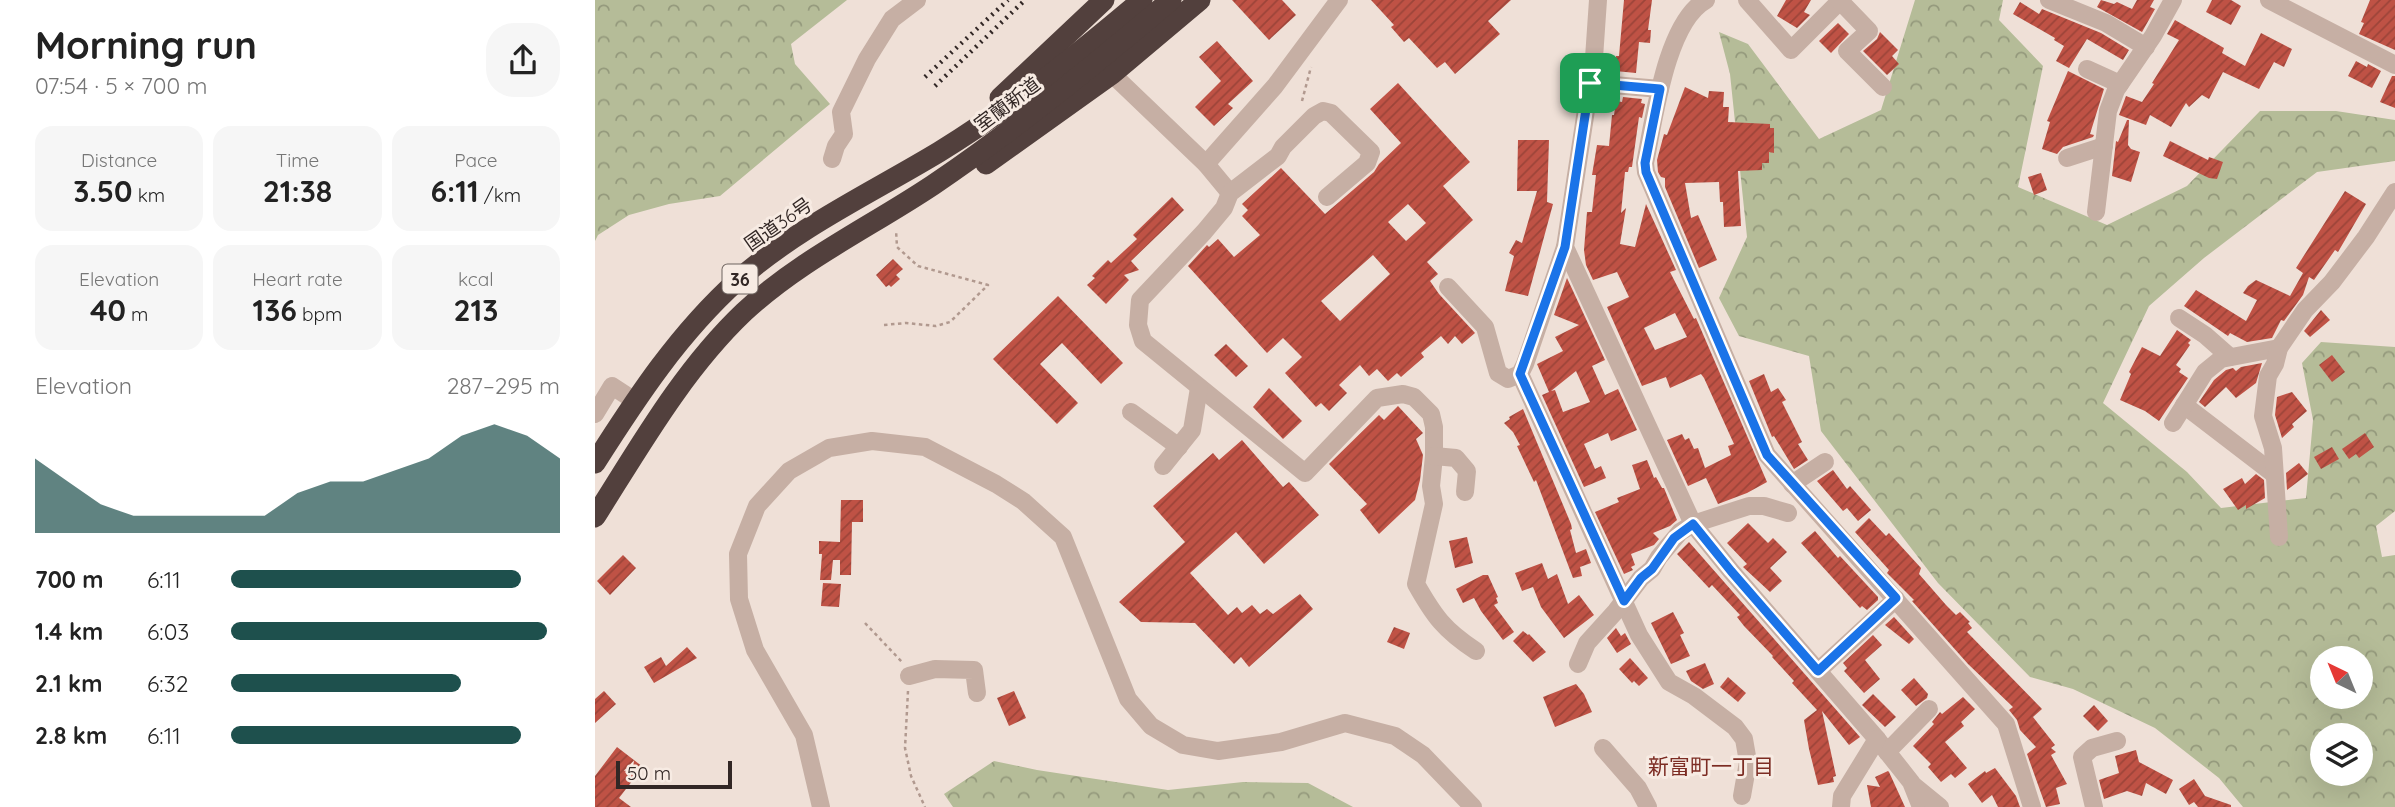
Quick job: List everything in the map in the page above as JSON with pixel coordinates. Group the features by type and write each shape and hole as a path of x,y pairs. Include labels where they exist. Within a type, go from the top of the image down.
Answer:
{"highway":[{"path":"938,153 1104,0"},
{"name":"室蘭新道","path":"860,230 985,149 1142,0"},
{"name":"室蘭新道","path":"938,153 1058,81 1171,0"},
{"path":"860,230 894,216 949,187 1009,149 1112,74 1200,0"},
{"name":"国道36号","path":"595,463 635,401 678,342 704,313 765,258 848,203 938,153"},
{"name":"36","path":"595,516 675,393 744,312 785,278 860,230"}],"street":[{"path":"832,159 844,134 841,112 867,59 892,19 918,0"},
{"path":"1206,164 1275,86 1339,0"},
{"path":"1598,0 1590,83 1565,247 1520,374 1639,635 1669,682 1694,696 1735,727 1744,739 1748,762 1742,796"},
{"path":"1706,0 1695,6 1679,29 1660,89 1645,163 1646,172 1767,455 2006,724 2032,807"},
{"path":"1747,0 1791,50 1840,0 1869,31 1847,51 1883,87"},
{"path":"2049,0 2106,23 2146,47"},
{"path":"2096,212 2108,111 2120,84 2146,47 2173,0"},
{"path":"2270,0 2288,4 2395,65"},
{"path":"2087,69 2120,84"},
{"path":"1112,74 1206,164 1230,193"},
{"path":"1590,83 1660,89"},
{"path":"1327,197 1367,163 1371,152 1342,122 1331,113 1323,111 1314,116 1283,147 1278,156 1230,193 1224,208 1204,232 1140,300 1138,325 1143,341 1305,473 1377,398 1403,394 1414,397 1431,414 1434,427 1431,486 1434,505 1416,584 1429,608 1451,635 1476,651"},
{"path":"2067,158 2104,146"},
{"path":"2279,537 2273,448 2263,416 2268,376 2279,348 2305,310 2332,282 2395,192"},
{"path":"1565,247 1693,524 1911,782 1940,807"},
{"path":"1448,287 1485,327 1498,373 1508,379 1520,374"},
{"path":"2179,318 2205,335 2229,357"},
{"path":"2173,423 2205,372 2221,359 2279,348"},
{"path":"595,414 612,386 635,401"},
{"path":"1163,466 1192,430 1199,388"},
{"path":"2184,405 2274,474"},
{"path":"1131,412 1179,447"},
{"path":"821,807 804,735 755,650 739,599 738,554 757,506 789,471 829,448 872,441 925,447 1023,501 1063,537 1128,699 1151,726 1183,746 1218,751 1281,742 1345,723 1395,736 1423,755 1473,807"},
{"path":"1434,456 1456,458 1467,471 1465,492"},
{"path":"1792,484 1825,462"},
{"path":"1578,664 1587,643 1641,578 1652,569 1674,538 1693,524 1749,506 1764,506 1788,513"},
{"path":"1818,671 1896,598"},
{"path":"909,676 935,669 974,670 977,693"},
{"path":"1841,807 1842,796 1882,746 1929,709"},
{"path":"2094,807 2082,757 2092,748 2117,741"},
{"path":"1603,748 1637,788 1649,807"},
{"path":"1911,782 1921,807"}],"path":[{"path":"884,324 936,326 950,321 988,285 918,266 897,247 894,216"},
{"path":"865,623 899,657 909,676 905,748 911,776 925,807"}],"green space":[{"path":"595,0 847,0 791,44 795,64 830,104 720,196 669,204 629,215 598,235 595,241"},
{"path":"1915,0 2003,0 1999,20 2043,66 2018,187 2107,225 2187,186 2260,111 2336,111 2395,120 2395,161 2317,172 2204,258 2149,306 2103,403 2187,472 2221,508 2306,498 2313,420 2302,363 2321,342 2395,347 2395,511 2376,526 2382,557 2395,555 2395,807 2243,807 2219,778 2155,728 2073,689 2030,677 1938,583 1821,431 1809,356 1739,336 1719,298 1747,237 1730,74 1719,32 1748,44 1819,139 1881,110"},
{"path":"994,761 1168,790 1243,782 1308,783 1353,807 953,807 944,794"}],"building":[{"path":"1232,0 1282,0 1296,15 1269,40"},
{"path":"1371,0 1511,0 1488,21 1500,34 1455,74 1445,62 1437,68 1409,38 1404,42 1391,27 1394,25"},
{"path":"1624,0 1652,0 1648,30 1651,30 1650,43 1639,42 1636,73 1615,71"},
{"path":"1786,0 1811,0 1804,12 1810,15 1797,28 1777,16"},
{"path":"2101,0 2114,4 2117,2 2132,9 2137,0 2154,0 2150,7 2155,9 2142,32 2097,7"},
{"path":"2212,0 2231,0 2241,6 2231,25 2206,12"},
{"path":"2370,0 2395,0 2395,50 2359,34"},
{"path":"2020,2 2039,14 2042,9 2101,33 2129,50 2123,60 2087,39 2069,68 2056,61 2064,46 2013,14"},
{"path":"2175,20 2224,48 2222,53 2245,66 2261,33 2292,49 2284,67 2274,62 2259,89 2223,72 2209,99 2202,95 2189,107 2186,103 2171,127 2150,115 2146,125 2119,115 2126,96 2142,102 2154,84 2152,83 2179,40 2167,34"},
{"path":"1838,23 1849,34 1831,53 1819,41"},
{"path":"1880,32 1898,50 1892,56 1899,64 1887,75 1863,51 1877,39"},
{"path":"1217,41 1253,81 1228,104 1233,108 1214,126 1195,107 1221,81 1199,57"},
{"path":"2356,61 2381,71 2372,88 2348,76"},
{"path":"2068,71 2104,89 2090,134 2094,135 2093,137 2063,147 2057,154 2042,149 2050,122 2047,121"},
{"path":"2392,76 2395,76 2395,108 2380,102"},
{"path":"1398,83 1470,162 1443,186 1473,220 1427,262 1438,274 1430,281 1475,333 1462,344 1455,336 1448,344 1441,336 1421,353 1424,357 1401,377 1397,373 1388,381 1377,369 1369,376 1360,365 1339,385 1347,393 1329,411 1321,403 1316,407 1285,373 1302,357 1283,338 1267,353 1188,266 1207,245 1209,247 1218,239 1234,257 1260,235 1242,216 1248,210 1242,204 1281,168 1325,214 1374,172 1401,143 1370,109","holes":["1408,204 1426,223 1406,241 1388,222","1373,255 1390,274 1340,321 1321,301"]},
{"path":"1685,87 1708,98 1709,91 1724,92 1723,107 1729,107 1728,122 1770,124 1770,128 1774,128 1774,153 1769,152 1769,163 1762,163 1762,170 1738,171 1741,226 1724,227 1719,182 1685,183 1691,218 1698,215 1717,260 1699,268 1665,187 1665,178 1658,172 1657,160 1664,134 1667,135"},
{"path":"1623,97 1642,99 1641,103 1645,104 1642,118 1639,117 1632,167 1625,172 1621,213 1626,208 1620,244 1635,247 1646,204 1676,270 1670,272 1694,319 1696,318 1767,482 1718,504 1706,478 1688,486 1667,440 1682,434 1685,440 1689,438 1694,449 1698,448 1705,468 1731,455 1728,446 1734,444 1704,378 1701,374 1670,388 1666,377 1642,386 1607,307 1629,297 1617,272 1593,280 1586,265 1584,250 1587,212 1592,212 1596,175 1592,175 1597,145 1609,146 1616,101 1622,102","holes":["1675,313 1687,337 1655,350 1644,328"]},
{"path":"2127,120 2128,145 2140,152 2131,182 2112,176 2116,141 2118,142"},
{"path":"1518,140 1549,140 1547,202 1553,204 1528,296 1505,291 1514,256 1509,253 1516,240 1522,243 1537,191 1517,191"},
{"path":"2170,141 2208,160 2209,157 2223,162 2217,179 2209,178 2163,156"},
{"path":"2041,173 2047,190 2034,195 2028,177"},
{"path":"2345,191 2366,204 2338,252 2335,250 2314,280 2309,277 2303,295 2284,321 2281,320 2272,338 2247,342 2230,333 2228,336 2184,306 2196,290 2246,321 2257,300 2243,293 2256,280 2290,296 2303,273 2296,268"},
{"path":"1172,197 1184,210 1131,261 1139,270 1124,275 1129,280 1106,304 1087,285 1095,278 1092,276 1108,260 1111,263 1137,239 1133,235"},
{"path":"893,259 903,269 896,275 900,279 891,287 886,287 876,275"},
{"path":"1567,278 1605,360 1592,366 1605,395 1618,389 1637,430 1611,441 1608,433 1584,444 1595,469 1601,466 1606,478 1584,487 1542,395 1549,392 1537,364 1563,351 1555,337 1579,325 1554,315","holes":["1576,371 1590,402 1563,412 1555,390 1551,391"]},
{"path":"1058,296 1123,363 1101,384 1062,343 1040,364 1078,403 1057,424 993,359"},
{"path":"2321,310 2330,320 2310,337 2304,331"},
{"path":"2177,330 2191,340 2176,365 2181,369 2179,372 2188,378 2159,421 2145,411 2120,400 2131,374 2129,372 2142,347 2160,356"},
{"path":"1226,344 1248,366 1236,377 1214,355"},
{"path":"2332,355 2345,372 2332,382 2319,365"},
{"path":"2262,363 2256,383 2236,398 2226,387 2205,407 2199,402 2214,380 2226,370 2233,368 2236,371 2241,367"},
{"path":"1764,374 1771,392 1778,388 1786,400 1782,402 1802,442 1798,444 1808,460 1794,469 1774,436 1772,437 1749,381"},
{"path":"1269,388 1302,421 1283,439 1253,407"},
{"path":"2292,392 2307,411 2292,424 2294,427 2282,438 2275,415 2277,397"},
{"path":"1398,406 1423,433 1416,439 1423,455 1420,480 1415,500 1379,534 1360,510 1367,504 1329,464 1379,415 1384,420"},
{"path":"1523,409 1571,524 1576,553 1586,549 1591,563 1580,567 1582,576 1573,578 1536,480 1534,482 1513,432 1504,423"},
{"path":"2365,433 2374,447 2359,458 2356,454 2349,459 2342,449"},
{"path":"1242,440 1283,487 1289,482 1319,515 1264,564 1236,532 1190,573 1228,615 1237,607 1242,613 1252,605 1260,614 1267,609 1273,614 1300,594 1313,609 1249,667 1241,657 1234,664 1195,623 1141,622 1119,602 1185,542 1153,506 1213,453 1219,460"},
{"path":"2332,447 2339,459 2321,469 2314,457"},
{"path":"1647,460 1654,478 1656,477 1664,488 1677,520 1653,533 1659,539 1654,545 1631,554 1635,565 1631,567 1633,570 1624,574 1595,512 1619,502 1617,498 1640,489 1632,465"},
{"path":"2299,463 2308,474 2287,490 2286,473"},
{"path":"1833,470 1847,489 1850,486 1871,510 1858,521 1847,508 1843,511 1817,481"},
{"path":"2256,474 2264,480 2265,498 2246,509 2246,505 2238,510 2223,489 2242,478 2245,484"},
{"path":"841,500 863,500 863,522 852,522 851,575 840,575 840,560 833,560 831,580 820,580 822,554 819,554 819,541 840,542"},
{"path":"1869,518 1886,536 1889,533 1921,568 1919,574 1946,605 1956,615 1960,612 1970,622 1968,623 1972,628 1967,632 2042,709 2033,717 2055,745 2051,748 2056,752 2051,755 2067,784 2056,788 2060,804 2046,807 2027,754 2036,747 2020,730 2017,720 2009,710 2013,707 1968,664 1912,601 1914,600 1887,573 1889,570 1855,532"},
{"path":"1748,523 1768,543 1773,538 1787,552 1770,568 1782,581 1770,592 1743,567 1747,564 1727,543"},
{"path":"1815,531 1878,597 1867,610 1862,606 1860,608 1801,543"},
{"path":"1467,537 1473,563 1455,568 1449,541"},
{"path":"1689,542 1860,737 1849,745 1822,711 1836,776 1833,777 1834,782 1818,785 1809,749 1804,720 1817,710 1792,683 1794,681 1773,656 1744,626 1737,617 1740,615 1712,585 1709,588 1677,554"},
{"path":"623,555 636,568 610,595 597,581"},
{"path":"1542,563 1548,579 1557,574 1568,604 1579,595 1594,615 1564,638 1541,607 1533,587 1522,591 1515,573"},
{"path":"1488,575 1498,597 1498,603 1494,605 1514,632 1503,640 1474,598 1463,603 1456,589"},
{"path":"823,583 841,584 839,607 821,606"},
{"path":"1673,612 1684,633 1680,635 1690,656 1671,664 1651,623"},
{"path":"1894,617 1914,639 1909,644 1885,625"},
{"path":"1394,627 1410,633 1404,649 1387,642"},
{"path":"1616,628 1621,636 1625,633 1631,644 1617,653 1607,638"},
{"path":"1523,631 1546,652 1533,662 1513,641"},
{"path":"1873,635 1882,645 1865,660 1880,679 1864,693 1844,671 1847,668 1843,663"},
{"path":"687,647 697,658 654,683 644,667 661,657 666,666"},
{"path":"1630,658 1648,678 1639,686 1634,681 1632,683 1619,669"},
{"path":"1705,663 1714,684 1703,689 1691,681 1686,671"},
{"path":"1728,677 1746,693 1738,702 1720,687"},
{"path":"1914,678 1928,694 1927,698 1916,706 1901,690"},
{"path":"1576,684 1592,712 1555,727 1543,697"},
{"path":"604,691 616,704 595,723 595,699"},
{"path":"1014,691 1026,718 1009,726 997,698"},
{"path":"1873,694 1896,717 1885,727 1862,705"},
{"path":"1963,697 1975,709 1961,722 1964,726 1945,742 1967,768 1955,778 1951,774 1941,782 1928,767 1931,764 1913,746 1934,724 1932,722 1940,712 1942,714"},
{"path":"2094,705 2108,721 2098,731 2083,716"},
{"path":"617,747 643,767 619,798 631,807 595,807 595,776"},
{"path":"2136,750 2139,762 2173,780 2166,794 2146,783 2142,796 2127,791 2104,799 2099,780 2119,773 2115,756"},
{"path":"1995,768 2016,796 2020,807 1998,807 1992,795 1982,803 1968,784 1985,771 1986,773"},
{"path":"1888,771 1905,807 1871,807 1867,785 1880,787 1875,777"},
{"path":"2194,779 2205,796 2231,807 2198,807 2194,802 2189,805 2179,789"}],"railway":[{"path":"925,77 1008,0"},
{"path":"935,86 1025,0"}],"district":[{"name":"新富町一丁目","path":"1711,766"}],"route":[{"path":"1590,83 1660,89 1645,163 1646,172 1767,455 1896,598 1818,671 1693,524 1674,538 1624,601 1520,374 1565,247 1590,83"}]}
